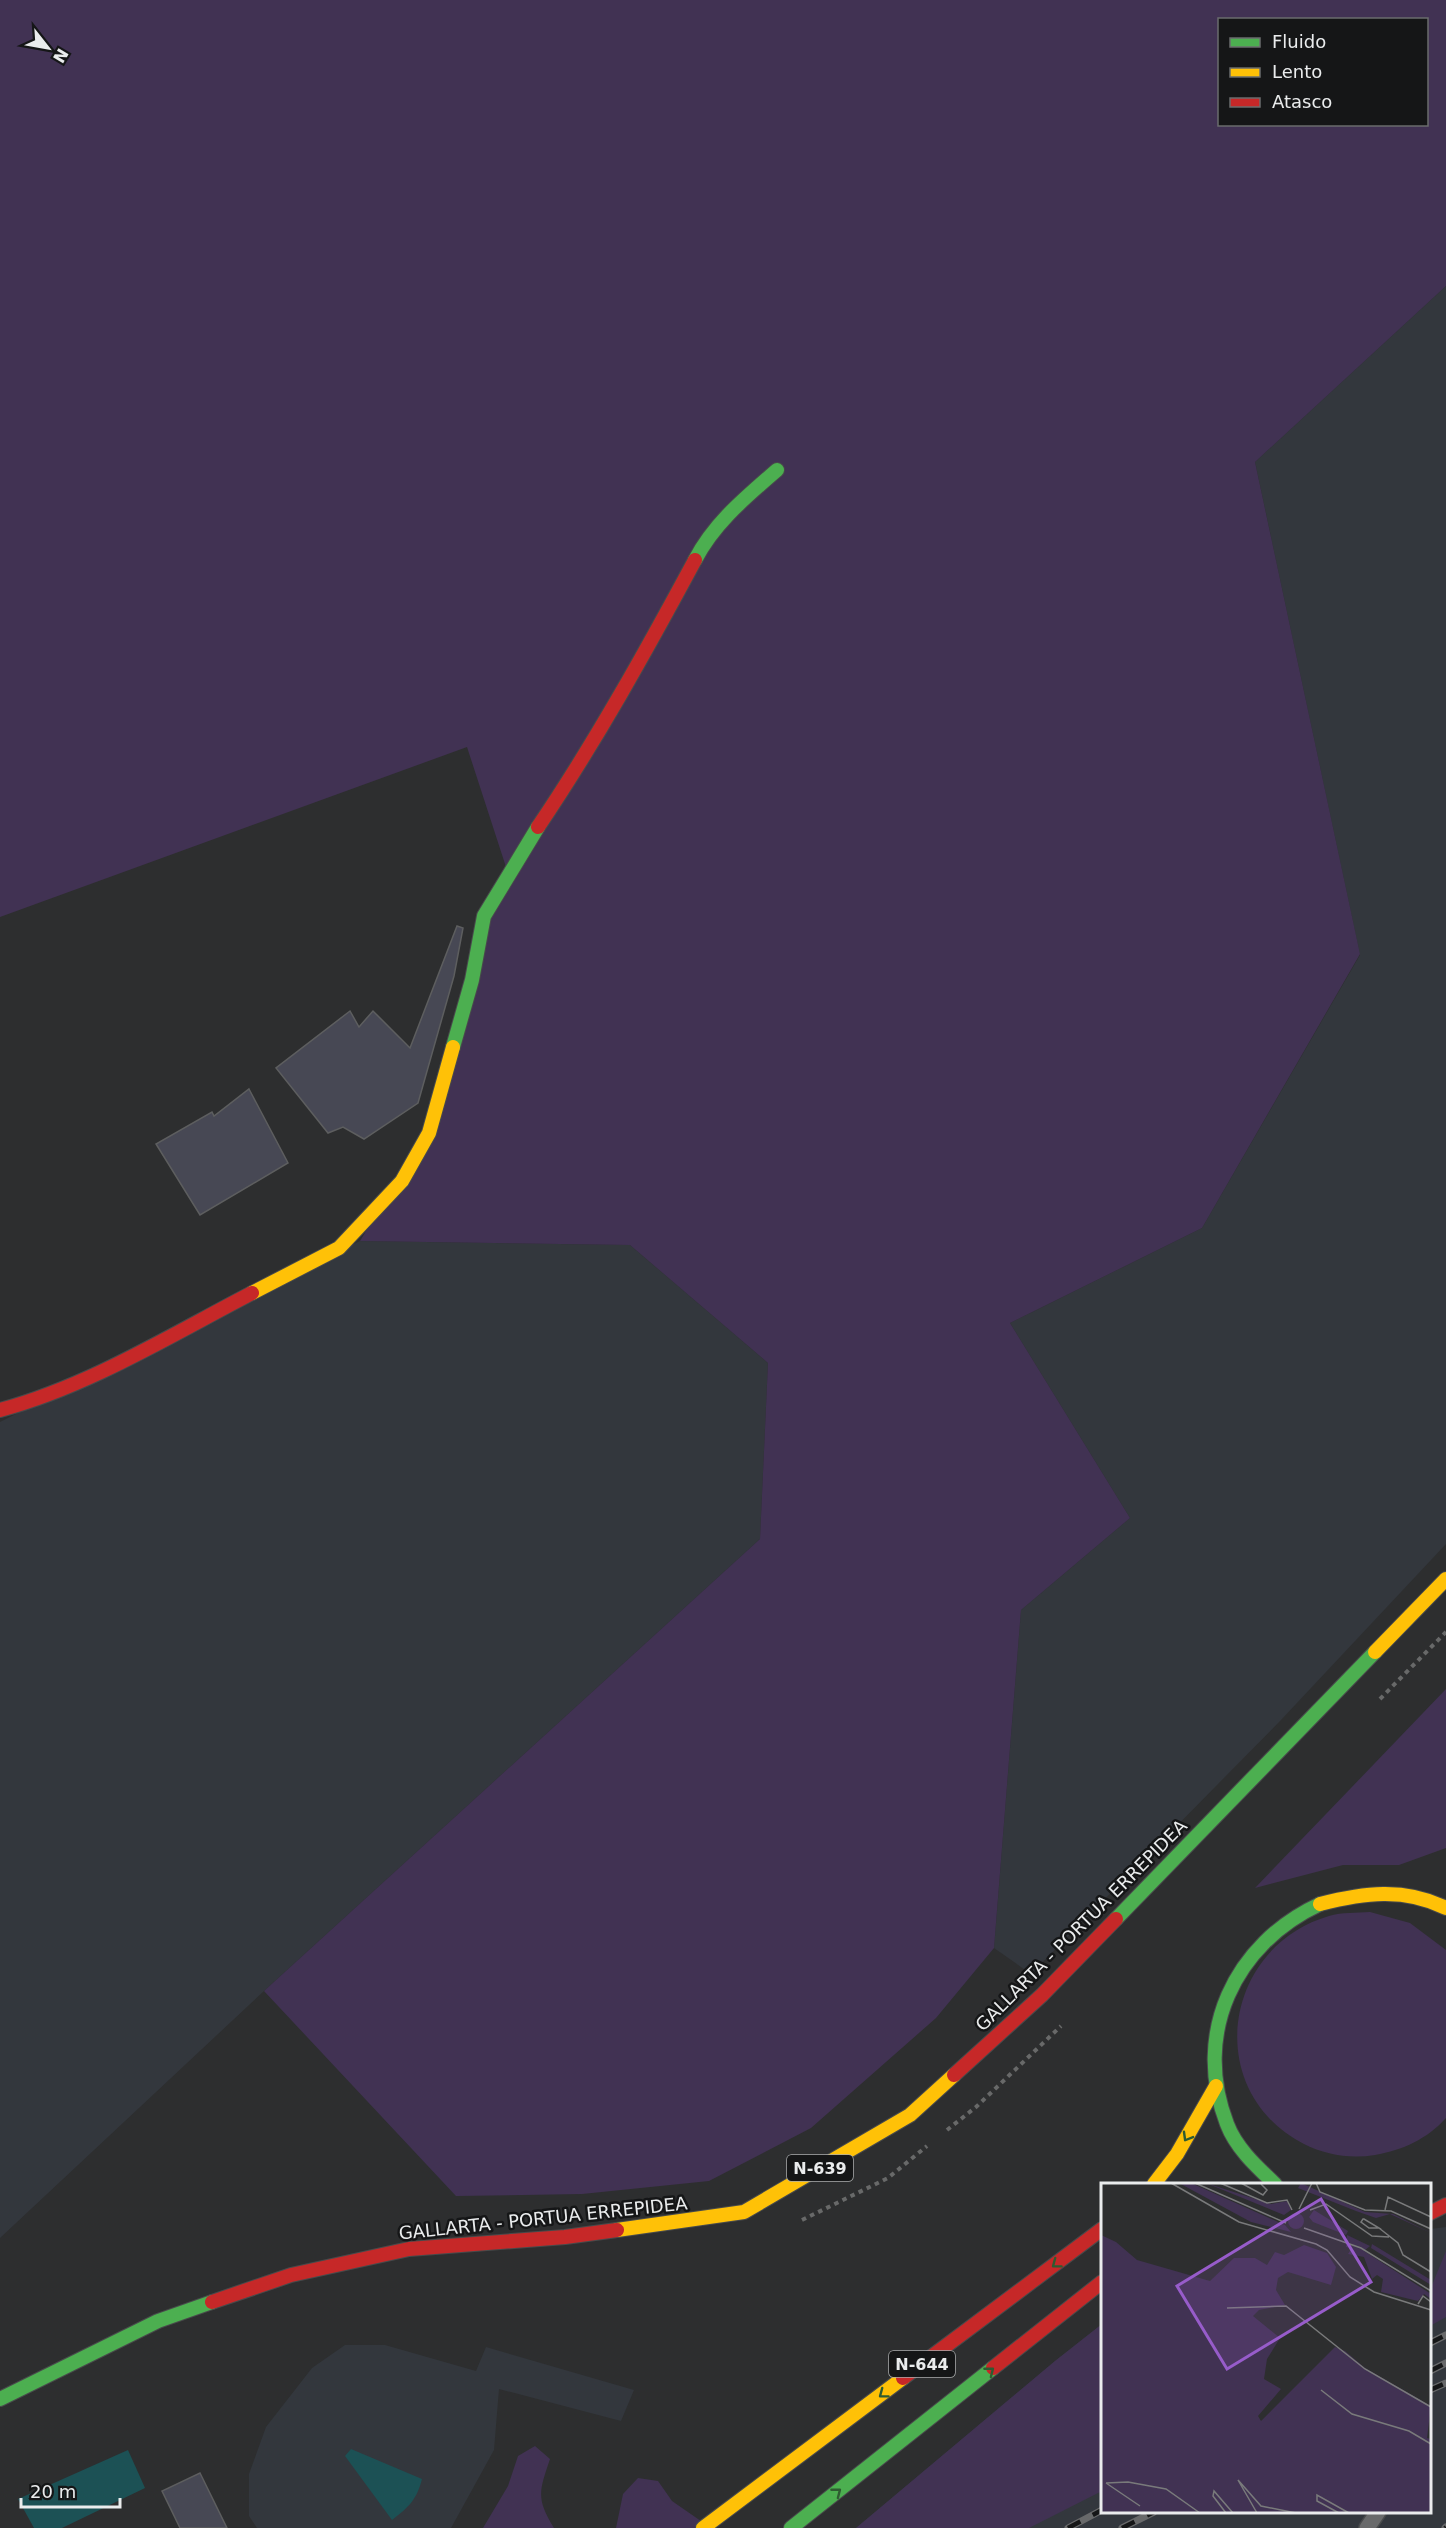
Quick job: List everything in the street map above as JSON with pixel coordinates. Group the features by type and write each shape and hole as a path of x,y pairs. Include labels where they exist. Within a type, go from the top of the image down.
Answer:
{"main road":[{"path":"0,1410 30,1402 90,1376 339,1248 402,1181 429,1133 472,980 484,916 526,846 572,777 644,655 703,544 732,510 777,470"},
{"name":"GALLARTA - PORTUA ERREPIDEA","path":"0,2399 158,2320 291,2275 409,2249 565,2237 744,2212 910,2115 1042,1995 1446,1580"},
{"path":"1409,1895 1436,1887"},
{"path":"1274,2183 1249,2160 1228,2125 1216,2086 1213,2051 1219,2016 1231,1983 1259,1944 1276,1928 1305,1909 1339,1897 1374,1892 1409,1895 1446,1908"},
{"path":"1155,2183 1177,2154 1216,2086"},
{"path":"1431,2212 1446,2205"},
{"name":"N-644","path":"703,2528 1101,2230"},
{"name":"N-644","path":"791,2528 1101,2283"}],"lane":[{"path":"1367,2528 1377,2513"}],"path":[{"path":"1379,1700 1446,1632"},
{"path":"941,2135 976,2107 1064,2024"},
{"path":"797,2222 888,2178 932,2142"}],"shaded area":[{"path":"0,0 1446,0 1446,286 1255,462 1360,954 1202,1228 1010,1323 1130,1518 1021,1610 994,1948 936,2018 811,2128 709,2181 582,2194 456,2196 264,1991 760,1539 768,1363 630,1245 360,1241 421,1141 506,867 467,747 0,917"},
{"path":"1446,286 1446,1544 1281,1720 1031,1974 994,1948 1021,1610 1130,1518 1010,1323 1202,1228 1360,955 1255,462"},
{"path":"360,1241 630,1245 768,1363 760,1539 264,1991 0,2238 0,1422"},
{"path":"1446,1689 1446,1848 1399,1865 1343,1865 1255,1888"},
{"path":"1370,1912 1410,1923 1446,1950 1446,2118 1423,2138 1405,2147 1375,2155 1347,2156 1321,2151 1304,2144 1271,2121 1250,2091 1239,2057 1238,2022 1247,1988 1266,1957 1293,1933 1329,1916"},
{"path":"1446,2227 1446,2528 856,2528 1101,2325 1101,2513 1431,2513 1431,2229"},
{"path":"1446,2251 1446,2317 1431,2325 1431,2288"},
{"path":"1101,2325 1101,2492 1029,2528 856,2528"},
{"path":"345,2345 385,2345 476,2371 486,2347 634,2390 621,2421 499,2389 494,2450 451,2528 257,2528 249,2516 249,2474 266,2427 312,2368"},
{"path":"535,2446 550,2459 543,2479 541,2495 544,2509 554,2528 483,2528 508,2486 518,2456"},
{"path":"638,2478 658,2481 672,2501 711,2528 616,2528 623,2494"}],"water":[{"path":"351,2449 422,2479 412,2502 392,2520 345,2456"},
{"path":"128,2450 145,2488 62,2528 34,2528 18,2499"}],"building":[{"path":"457,926 463,928 454,976 418,1103 364,1139 343,1127 328,1133 276,1068 350,1011 359,1027 373,1011 410,1048"},
{"path":"249,1089 288,1163 200,1215 156,1144 212,1112 214,1116"},
{"path":"200,2473 227,2528 180,2528 162,2491"}],"railway":[{"path":"1431,2342 1446,2335"},
{"path":"1431,2370 1446,2363"},
{"path":"1431,2390 1446,2383"},
{"path":"1068,2528 1101,2511"},
{"path":"1122,2528 1152,2513"}],"traffic: fast":[{"path":"695,560 721,522 777,470"},
{"path":"453,1047 472,980 484,916 538,827"},
{"path":"1116,1919 1375,1652"},
{"path":"1274,2183 1241,2149 1227,2124 1217,2090 1215,2057 1218,2025 1228,1995 1244,1967 1264,1943 1290,1921 1320,1904"},
{"path":"0,2399 158,2321 212,2302"},
{"path":"791,2528 993,2368"}],"traffic: slow":[{"path":"252,1293 339,1248 402,1181 429,1133 453,1047"},
{"path":"1375,1652 1446,1579"},
{"path":"1320,1904 1352,1897 1383,1894 1415,1897 1446,1908"},
{"path":"617,2230 744,2212 910,2115 954,2075"},
{"path":"1155,2183 1177,2154 1216,2086"},
{"path":"703,2528 903,2378"}],"traffic: jam":[{"path":"538,827 620,695 695,560"},
{"path":"0,1410 66,1388 97,1374 252,1293"},
{"path":"954,2075 1042,1995 1116,1919"},
{"path":"1431,2212 1446,2205"},
{"path":"212,2302 291,2275 409,2249 565,2237 617,2230"},
{"path":"903,2378 1101,2230"},
{"path":"993,2368 1101,2283"}]}
